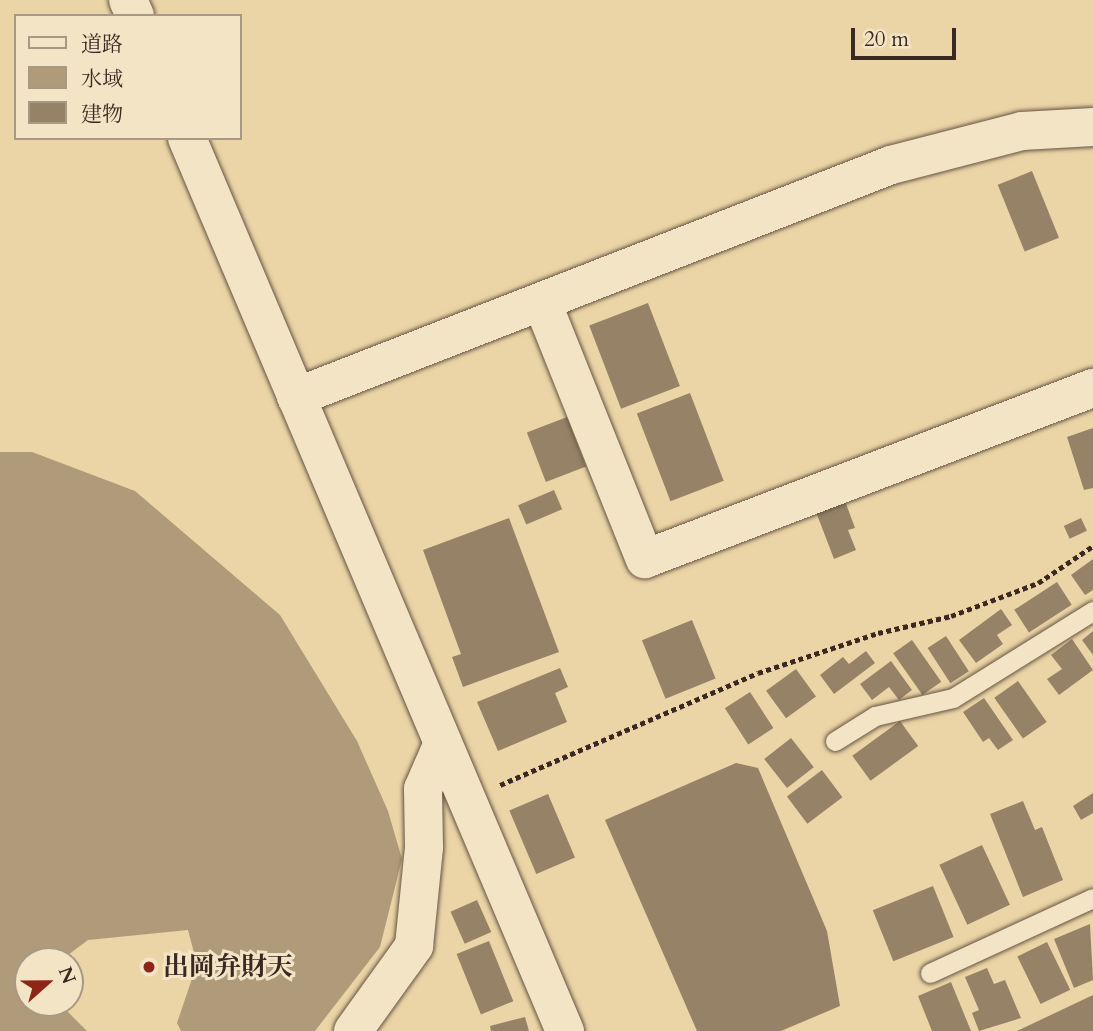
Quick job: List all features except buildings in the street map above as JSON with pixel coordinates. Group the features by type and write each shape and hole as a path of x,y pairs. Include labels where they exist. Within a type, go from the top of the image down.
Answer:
{"street":[{"path":"296,397 937,151 1022,131 1093,127"},
{"path":"188,140 565,1031"},
{"path":"541,302 645,559 1093,388"},
{"path":"353,1031 414,946 425,847 423,789 443,743"}],"lane":[{"path":"835,741 875,716 953,698 1093,611"},
{"path":"930,972 1093,898"}],"path":[{"path":"490,789 551,767 758,673 878,633 951,616 1038,583 1093,546"}],"water":[{"path":"0,452 32,452 135,491 280,615 357,741 388,811 402,859 380,947 315,1031 181,1031 177,1023 197,964 188,930 88,940 79,947 14,947 14,1017 73,1017 87,1031 0,1031"}],"place":[{"name":"出岡弁財天","path":"149,967"}]}
